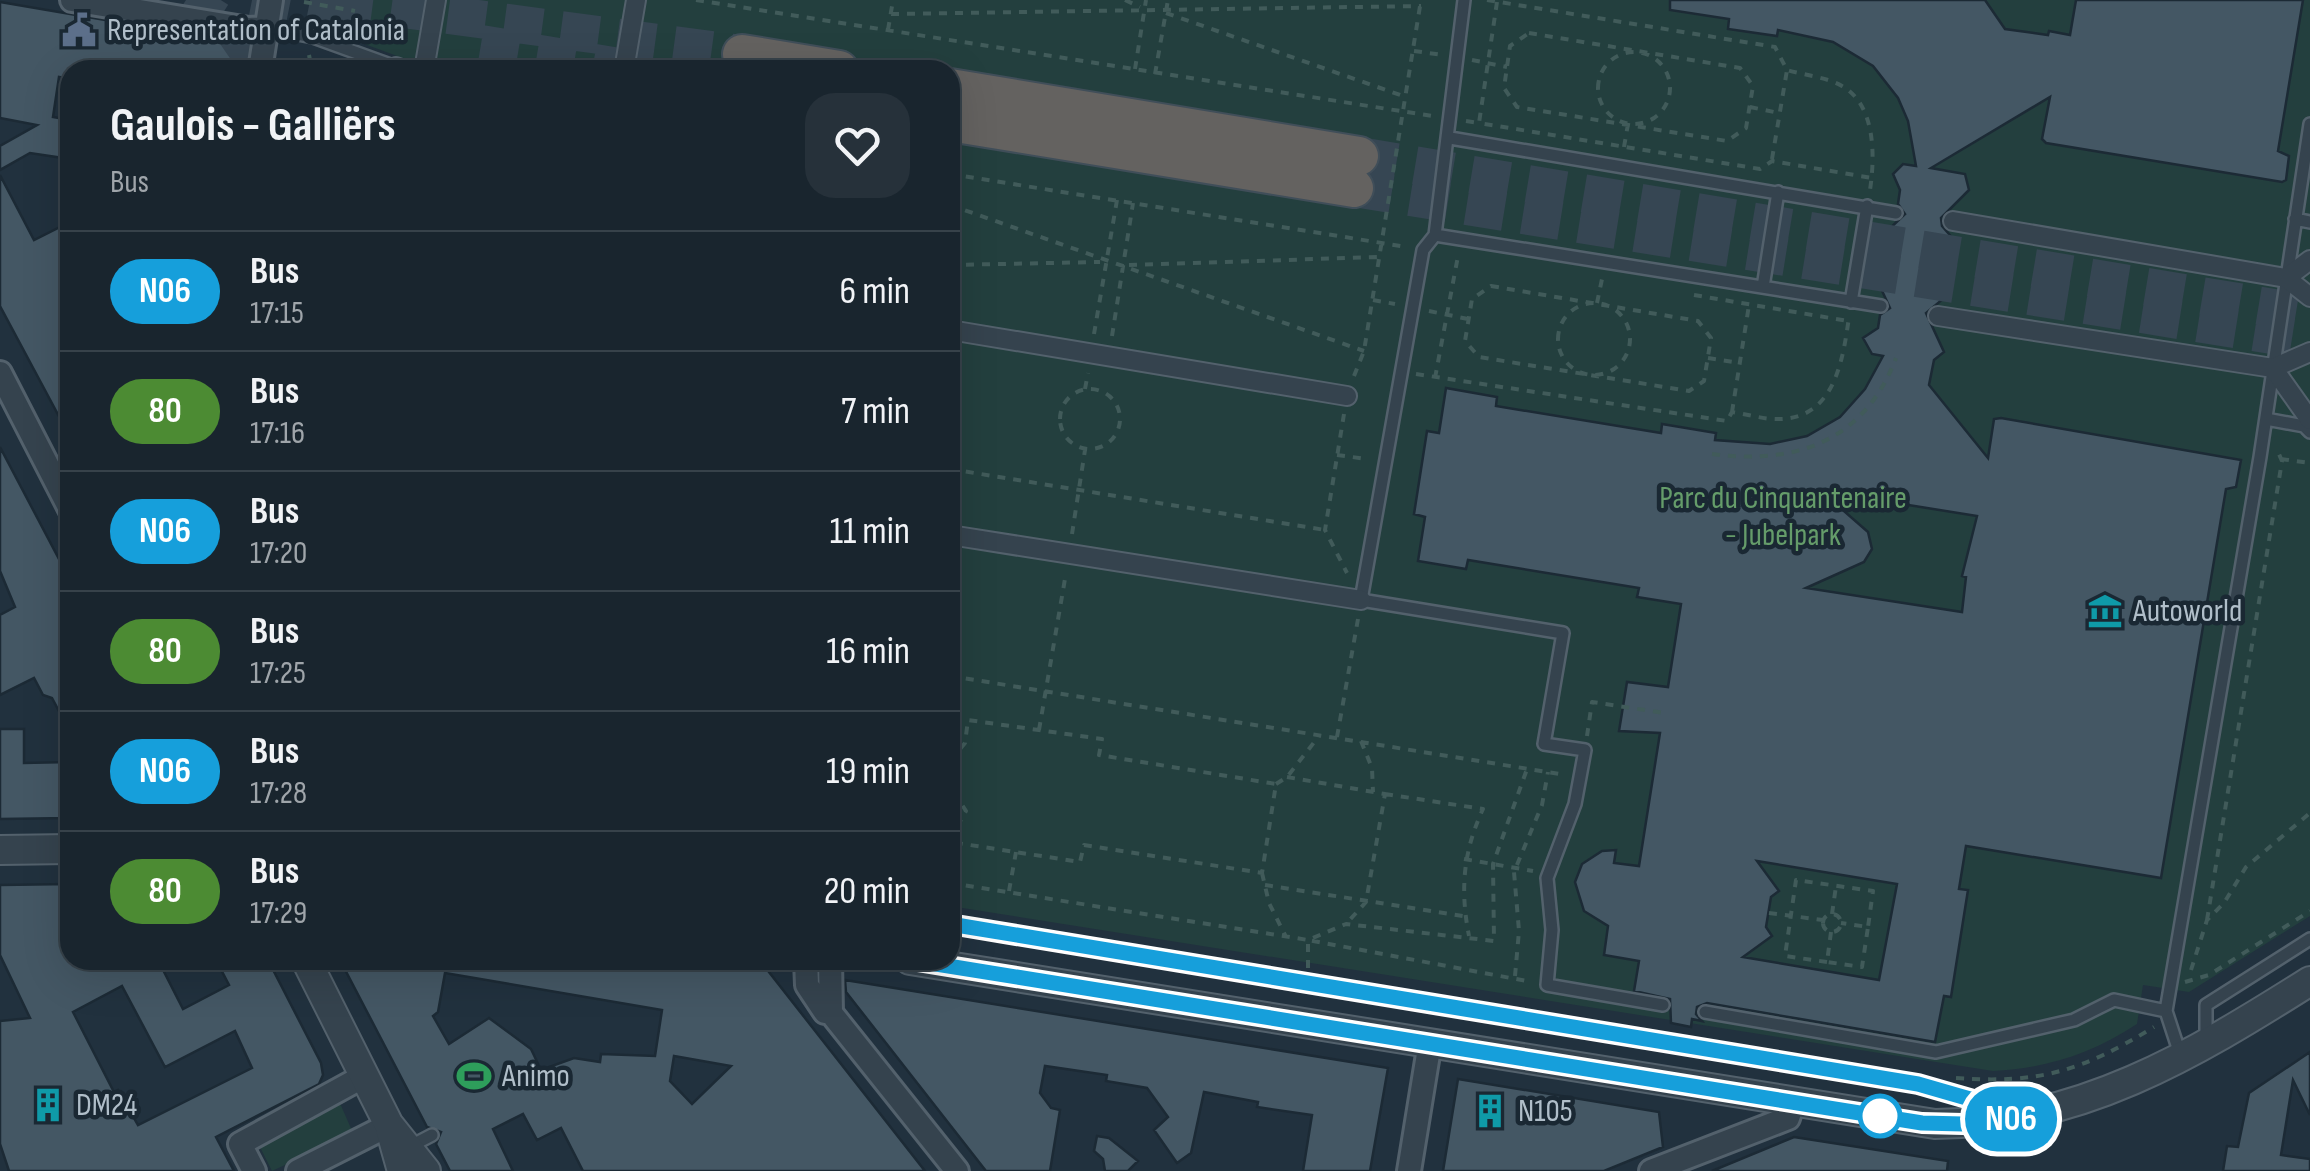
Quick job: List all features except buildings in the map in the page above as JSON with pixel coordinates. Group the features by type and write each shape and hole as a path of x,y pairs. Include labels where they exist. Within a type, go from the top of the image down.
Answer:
{"highway":[{"path":"742,54 779,60"},
{"path":"960,90 1357,172 960,123"}],"street":[{"path":"72,0 249,29 267,28"},
{"path":"262,60 271,0"},
{"path":"426,60 436,0"},
{"path":"626,60 636,0"},
{"path":"1953,221 2286,278 2310,297"},
{"path":"2286,278 2310,260"},
{"path":"1938,316 2273,368 2310,352"},
{"path":"960,332 1347,396"},
{"path":"2273,368 2310,420"},
{"path":"0,373 60,490"},
{"path":"960,537 1361,600"},
{"path":"0,850 60,849"},
{"path":"960,968 1935,1124 2029,1116 2100,1097 2181,1058 2310,981"},
{"path":"311,970 389,1125 414,1151 426,1171"},
{"path":"806,970 807,985 825,1012 831,1013"},
{"path":"830,970 831,1013 958,1171"},
{"path":"1409,1171 1430,1042"},
{"path":"254,1171 240,1144 364,1076"},
{"path":"1651,1171 1788,1118 1793,1103"},
{"path":"298,1171 389,1125"}],"lane":[{"path":"1464,0 1446,118 1450,138 1434,235 1423,250 1361,600 1562,632 1544,744 1585,750 1572,814 1548,873 1552,930 1546,985 1662,1005"},
{"path":"267,28 313,38 377,60"},
{"path":"2181,1058 2166,1011 2266,420 2310,124"},
{"path":"1450,138 1896,213"},
{"path":"1763,287 1778,192"},
{"path":"1851,302 1867,206"},
{"path":"2295,220 2310,222"},
{"path":"1434,235 1881,306"},
{"path":"2266,420 2304,426 2310,432"},
{"path":"960,926 1899,1080 2029,1116"},
{"path":"2206,1043 2206,1005 2310,939"},
{"path":"1706,1012 1936,1052 2074,1020 2114,1000 2166,1011"}],"path":[{"path":"696,0 1446,118"},
{"path":"888,31 894,0"},
{"path":"1126,0 1145,9"},
{"path":"1134,70 1146,0"},
{"path":"1156,74 1168,0"},
{"path":"1487,0 1775,46 1787,70 1772,161"},
{"path":"304,2 356,10"},
{"path":"1497,2 1479,122 1760,168 1772,161 1872,178"},
{"path":"1166,13 1421,3 1364,351 1347,396 1325,530 1361,600 1337,737"},
{"path":"891,14 1145,9 1406,97"},
{"path":"1529,33 1740,68 1753,86 1746,128 1728,142 1518,107 1504,88 1507,67 1510,46 1529,33"},
{"path":"1414,51 1435,54"},
{"path":"1640,52 1662,65 1671,90 1660,114 1646,123 1628,124 1606,111 1598,87 1607,63 1622,54 1640,52"},
{"path":"1488,63 1507,67"},
{"path":"1787,70 1843,86 1867,115 1874,160 1867,206"},
{"path":"1750,107 1779,113"},
{"path":"1624,147 1628,124"},
{"path":"960,176 1423,250"},
{"path":"1100,353 1106,262 1117,200"},
{"path":"1085,390 1100,353 1124,265 1133,203"},
{"path":"960,209 1106,262"},
{"path":"1124,265 1380,256"},
{"path":"1435,378 1456,256 1474,259"},
{"path":"960,264 1124,265 1364,351"},
{"path":"1597,303 1602,279"},
{"path":"1491,286 1698,320 1711,338 1704,381 1689,391 1478,357 1465,341 1468,319 1472,299 1491,286"},
{"path":"1694,295 1848,321"},
{"path":"1373,300 1397,304"},
{"path":"1732,412 1783,420 1816,406 1840,374 1851,302"},
{"path":"1597,303 1618,311 1630,342 1621,363 1602,374 1590,374 1570,366 1558,335 1567,315 1597,303"},
{"path":"1402,371 1727,421 1732,412 1750,305"},
{"path":"1447,316 1468,319"},
{"path":"1708,358 1740,363"},
{"path":"1712,454 1768,458 1823,442 1868,406 1896,358"},
{"path":"1085,390 1102,391 1113,399 1120,424 1104,446 1085,450 1067,439 1060,414 1065,401 1085,390"},
{"path":"2266,420 2281,460 2206,920 2196,961 2183,982 2208,975 2310,911"},
{"path":"1039,730 1085,450"},
{"path":"1337,455 1372,459"},
{"path":"2281,460 2310,463"},
{"path":"960,471 1325,530"},
{"path":"960,678 1548,772 1516,868 1519,944 1515,978 1308,940 960,885"},
{"path":"1585,750 1592,702 1664,714"},
{"path":"960,749 965,743 968,720 1102,739 1099,756 1276,784 1287,777 1320,735"},
{"path":"1361,741 1372,768 1373,792"},
{"path":"1346,924 1494,941 1493,864 1527,770"},
{"path":"1287,777 1483,810 1464,859 1469,937"},
{"path":"1276,784 1262,874 1286,937"},
{"path":"1308,940 1346,924 1366,902 1384,794"},
{"path":"2206,920 2224,904 2246,868 2310,814"},
{"path":"960,843 1080,862 1084,845 1262,874"},
{"path":"1008,892 1016,852"},
{"path":"1464,859 1548,873"},
{"path":"1796,880 1873,891 1862,967 1785,956 1791,916 1796,880"},
{"path":"1265,884 1465,916"},
{"path":"1768,913 1823,920 1832,914 1836,886"},
{"path":"1832,914 1841,923 1868,926"},
{"path":"1823,920 1831,932"},
{"path":"1826,962 1831,932 1841,923"},
{"path":"1308,940 1308,969"}],"green space":[{"name":"Parc du Cinquantenaire - Jubelpark","path":"316,0 2310,0 2310,916 2189,992 2143,985 2137,1024 2103,1044 2051,1063 1993,1071 960,908 960,60 855,60 744,42 741,60 396,60 397,56 313,25"},
{"path":"339,1101 353,1133 272,1171 259,1145"}],"tunnel":[{"path":"186,0 235,32 254,60"},
{"path":"252,0 363,22"},
{"path":"335,0 742,54"},
{"path":"481,44 577,60"},
{"path":"1359,156 2310,314"},
{"path":"1354,188 2310,341"}],"bus line":[{"name":"N06","path":"960,926 1918,1084 2029,1116 1963,1124 1922,1123 960,968"}],"place":[{"name":"Representation of Catalonia","path":"79,30"},
{"name":"Autoworld","path":"2105,611"},
{"name":"Animo","path":"474,1076"},
{"name":"DM24","path":"48,1105"},
{"name":"N105","path":"1490,1111"}]}
